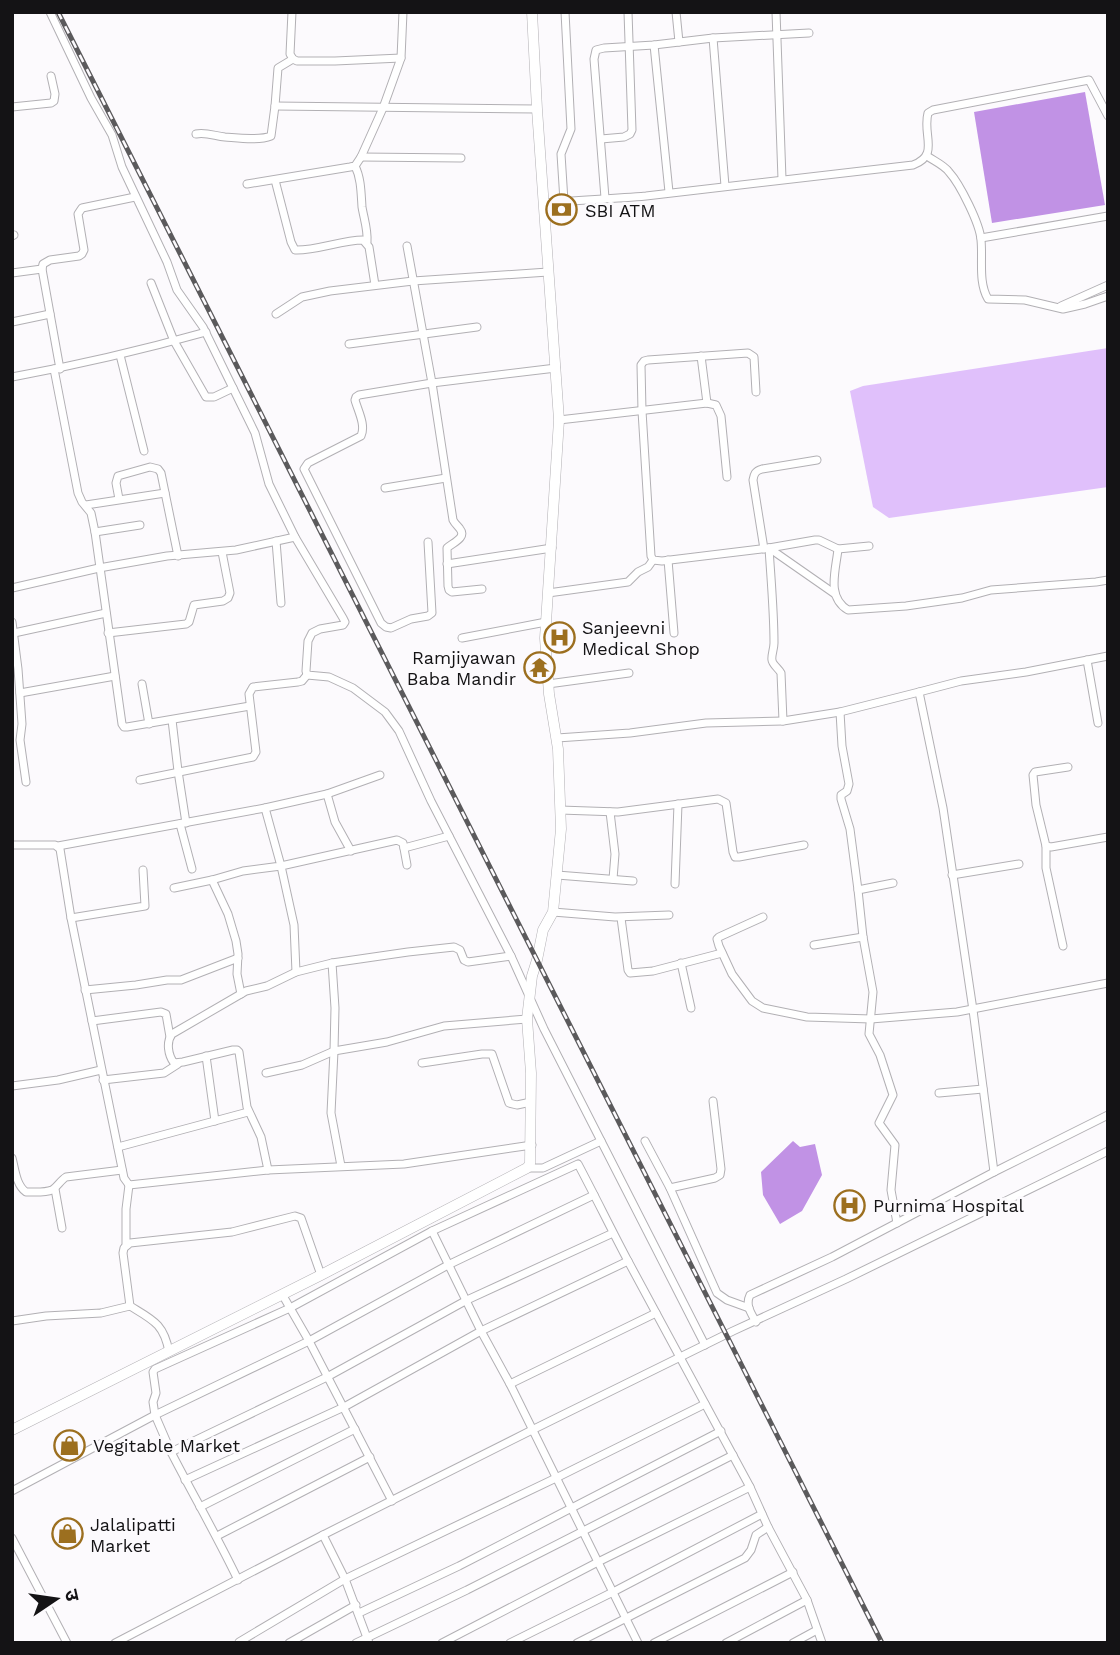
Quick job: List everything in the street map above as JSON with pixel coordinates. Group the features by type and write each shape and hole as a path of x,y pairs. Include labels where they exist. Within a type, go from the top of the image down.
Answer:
{"street":[{"path":"50,12 112,135 121,167 180,295 206,332 233,388 257,440 269,484 295,537 345,622 340,627 320,629 312,633 308,641 307,675 302,681 253,687 249,694 256,752 253,757 141,780"},
{"path":"292,12 290,54 293,59 335,61 401,58"},
{"path":"247,184 355,166 383,108 401,58 403,12"},
{"path":"527,1168 531,1158 531,1073 527,1019 532,976 543,930 553,912 561,840 557,738 548,684 545,638 558,420 533,12"},
{"path":"564,201 561,154 571,129 565,12"},
{"path":"601,139 624,137 632,130 628,12"},
{"path":"676,12 679,42"},
{"path":"776,12 782,179"},
{"path":"605,198 594,59 597,50 713,38 809,33"},
{"path":"713,38 724,186"},
{"path":"654,45 670,192"},
{"path":"196,134 268,138 272,133 278,68 293,59"},
{"path":"12,107 54,101 51,76"},
{"path":"544,203 818,177 913,165 927,156 925,123 928,113 933,110 1089,80 1108,116"},
{"path":"275,106 537,109"},
{"path":"927,156 948,170 964,193 981,238 980,260 988,299 1025,300 1063,309 1108,296"},
{"path":"361,157 461,158"},
{"path":"355,166 359,174 375,285"},
{"path":"275,180 295,250 359,240 367,242"},
{"path":"135,197 82,208 78,214 84,250 82,254 45,261 42,269 78,493 91,513 95,532 122,724 124,727 149,724 250,706"},
{"path":"981,238 1108,216"},
{"path":"407,246 453,520 463,534 447,548 449,590 457,592 482,589"},
{"path":"12,273 42,269"},
{"path":"276,314 302,297 375,285 548,272"},
{"path":"151,284 174,341 206,397 214,397 233,388"},
{"path":"1057,308 1108,285"},
{"path":"12,322 50,314"},
{"path":"349,344 477,327"},
{"path":"12,377 120,355 206,332"},
{"path":"653,560 642,411 643,361 752,354 756,392"},
{"path":"120,355 144,451"},
{"path":"701,356 707,403"},
{"path":"428,542 432,613 386,628 381,623 304,469 308,463 363,434 356,397 432,383 556,369"},
{"path":"558,420 707,403 716,405 721,416 727,477"},
{"path":"783,721 781,673 772,663 774,643 766,549 753,480 757,471 817,460"},
{"path":"120,499 116,483 118,476 150,467 158,469 178,556"},
{"path":"385,488 446,478"},
{"path":"86,505 165,493"},
{"path":"95,532 139,526"},
{"path":"12,588 99,568 222,552 295,537"},
{"path":"653,560 766,549 819,540 838,549 869,546"},
{"path":"276,541 281,603"},
{"path":"447,564 552,548"},
{"path":"766,549 835,594 843,607 853,610 962,598 991,590 1108,580"},
{"path":"835,594 838,549"},
{"path":"108,633 186,624 194,605 228,598 230,593 222,552"},
{"path":"548,593 628,582 638,572 648,568 653,560"},
{"path":"668,560 674,633"},
{"path":"13,633 106,613"},
{"path":"12,622 15,670 20,694 20,740 26,782"},
{"path":"462,638 546,622"},
{"path":"557,738 630,733 706,723 783,721 840,712 961,681 1108,656"},
{"path":"1087,660 1098,723"},
{"path":"548,684 629,673"},
{"path":"307,675 328,677 353,688 373,702 399,731 431,801 705,1345"},
{"path":"20,694 115,676"},
{"path":"142,684 149,724"},
{"path":"919,692 943,808 994,1172"},
{"path":"840,712 842,746 849,784 841,799 850,829 863,937 873,992 869,1034 880,1055 894,1096 879,1123 895,1145 891,1190 897,1223"},
{"path":"172,720 183,823 192,869"},
{"path":"1063,946 1046,868 1046,846 1036,805 1033,775 1035,772 1068,766"},
{"path":"12,845 58,846 265,808 327,794 380,775"},
{"path":"327,794 335,822 351,851"},
{"path":"561,810 610,813 718,799 726,803 735,857 804,845"},
{"path":"675,884 678,804"},
{"path":"265,808 294,925 296,972"},
{"path":"610,813 615,854 613,878"},
{"path":"404,848 449,835"},
{"path":"1046,846 1108,837"},
{"path":"174,888 397,840 403,843 407,865"},
{"path":"58,846 103,1080 122,1170 129,1185 126,1245 123,1254 130,1306"},
{"path":"952,876 1018,864"},
{"path":"71,918 145,906 144,870"},
{"path":"557,875 633,881"},
{"path":"212,880 228,914 238,947 237,974 241,994"},
{"path":"858,890 893,883"},
{"path":"553,912 621,918 670,915"},
{"path":"763,917 719,937 717,939 722,953 735,979 758,1006 807,1017 870,1019 973,1010 1108,983"},
{"path":"621,918 629,973 653,971 722,953"},
{"path":"814,945 863,937"},
{"path":"170,1037 241,994 296,972 332,963 454,947 460,950 464,960 468,962 510,956"},
{"path":"85,990 177,981 238,958"},
{"path":"332,963 335,1008 331,1113 341,1166"},
{"path":"681,963 691,1008"},
{"path":"92,1021 161,1012 166,1014 171,1059 178,1063"},
{"path":"266,1073 302,1065 334,1051 387,1042 444,1026 527,1019"},
{"path":"103,1080 164,1073 178,1063 237,1049 248,1112 261,1137 268,1170"},
{"path":"422,1063 492,1054 509,1103 517,1105 531,1102"},
{"path":"206,1056 215,1121"},
{"path":"12,1086 58,1080 101,1070"},
{"path":"939,1093 984,1089"},
{"path":"670,1188 720,1175 713,1101"},
{"path":"118,1147 248,1112"},
{"path":"756,1322 749,1308 750,1295 832,1257 1108,1115"},
{"path":"12,1430 527,1168 544,1168 601,1141"},
{"path":"645,1141 670,1188 718,1293 727,1300 749,1308"},
{"path":"129,1185 268,1170 404,1164 531,1145"},
{"path":"115,1643 533,1430 1108,1151"},
{"path":"12,1158 19,1185 26,1192 55,1189 66,1177 122,1170"},
{"path":"238,1580 185,1480 155,1415 153,1372 290,1308 432,1231 578,1164 750,1487 807,1601 822,1643"},
{"path":"55,1189 62,1228"},
{"path":"12,1491 155,1415 309,1341 448,1265 594,1195"},
{"path":"126,1245 232,1232 298,1216 303,1222 321,1275"},
{"path":"432,1231 638,1643"},
{"path":"171,1452 327,1377 467,1300 613,1233"},
{"path":"185,1480 344,1407 481,1331 628,1261"},
{"path":"282,1294 392,1501"},
{"path":"12,1321 100,1313 130,1306 160,1326 169,1352"},
{"path":"510,1384 656,1313"},
{"path":"239,1642 345,1579 705,1404"},
{"path":"200,1507 355,1429"},
{"path":"289,1643 357,1609 459,1566 720,1431"},
{"path":"356,1643 368,1640 733,1455"},
{"path":"217,1536 370,1457"},
{"path":"442,1643 750,1487"},
{"path":"510,1643 762,1514"},
{"path":"576,1643 745,1558 756,1535 768,1527"},
{"path":"323,1535 345,1579 368,1640"},
{"path":"12,1538 66,1643"},
{"path":"654,1643 793,1572"},
{"path":"726,1643 807,1601"},
{"path":"793,1643 817,1630"}],"shaded area":[{"path":"1085,92 1105,205 992,223 974,112"},
{"path":"1108,348 1108,487 889,518 873,507 850,391 863,386"},
{"path":"793,1141 800,1147 815,1144 822,1175 802,1211 780,1224 763,1195 761,1172"}],"railway":[{"path":"58,12 882,1643"}],"place":[{"name":"SBI ATM","path":"562,210"},
{"name":"Sanjeevni Medical Shop","path":"559,637"},
{"name":"Ramjiyawan Baba Mandir","path":"539,667"},
{"name":"Purnima Hospital","path":"850,1205"},
{"name":"Vegitable Market","path":"70,1445"},
{"name":"Jalalipatti Market","path":"67,1534"}]}
